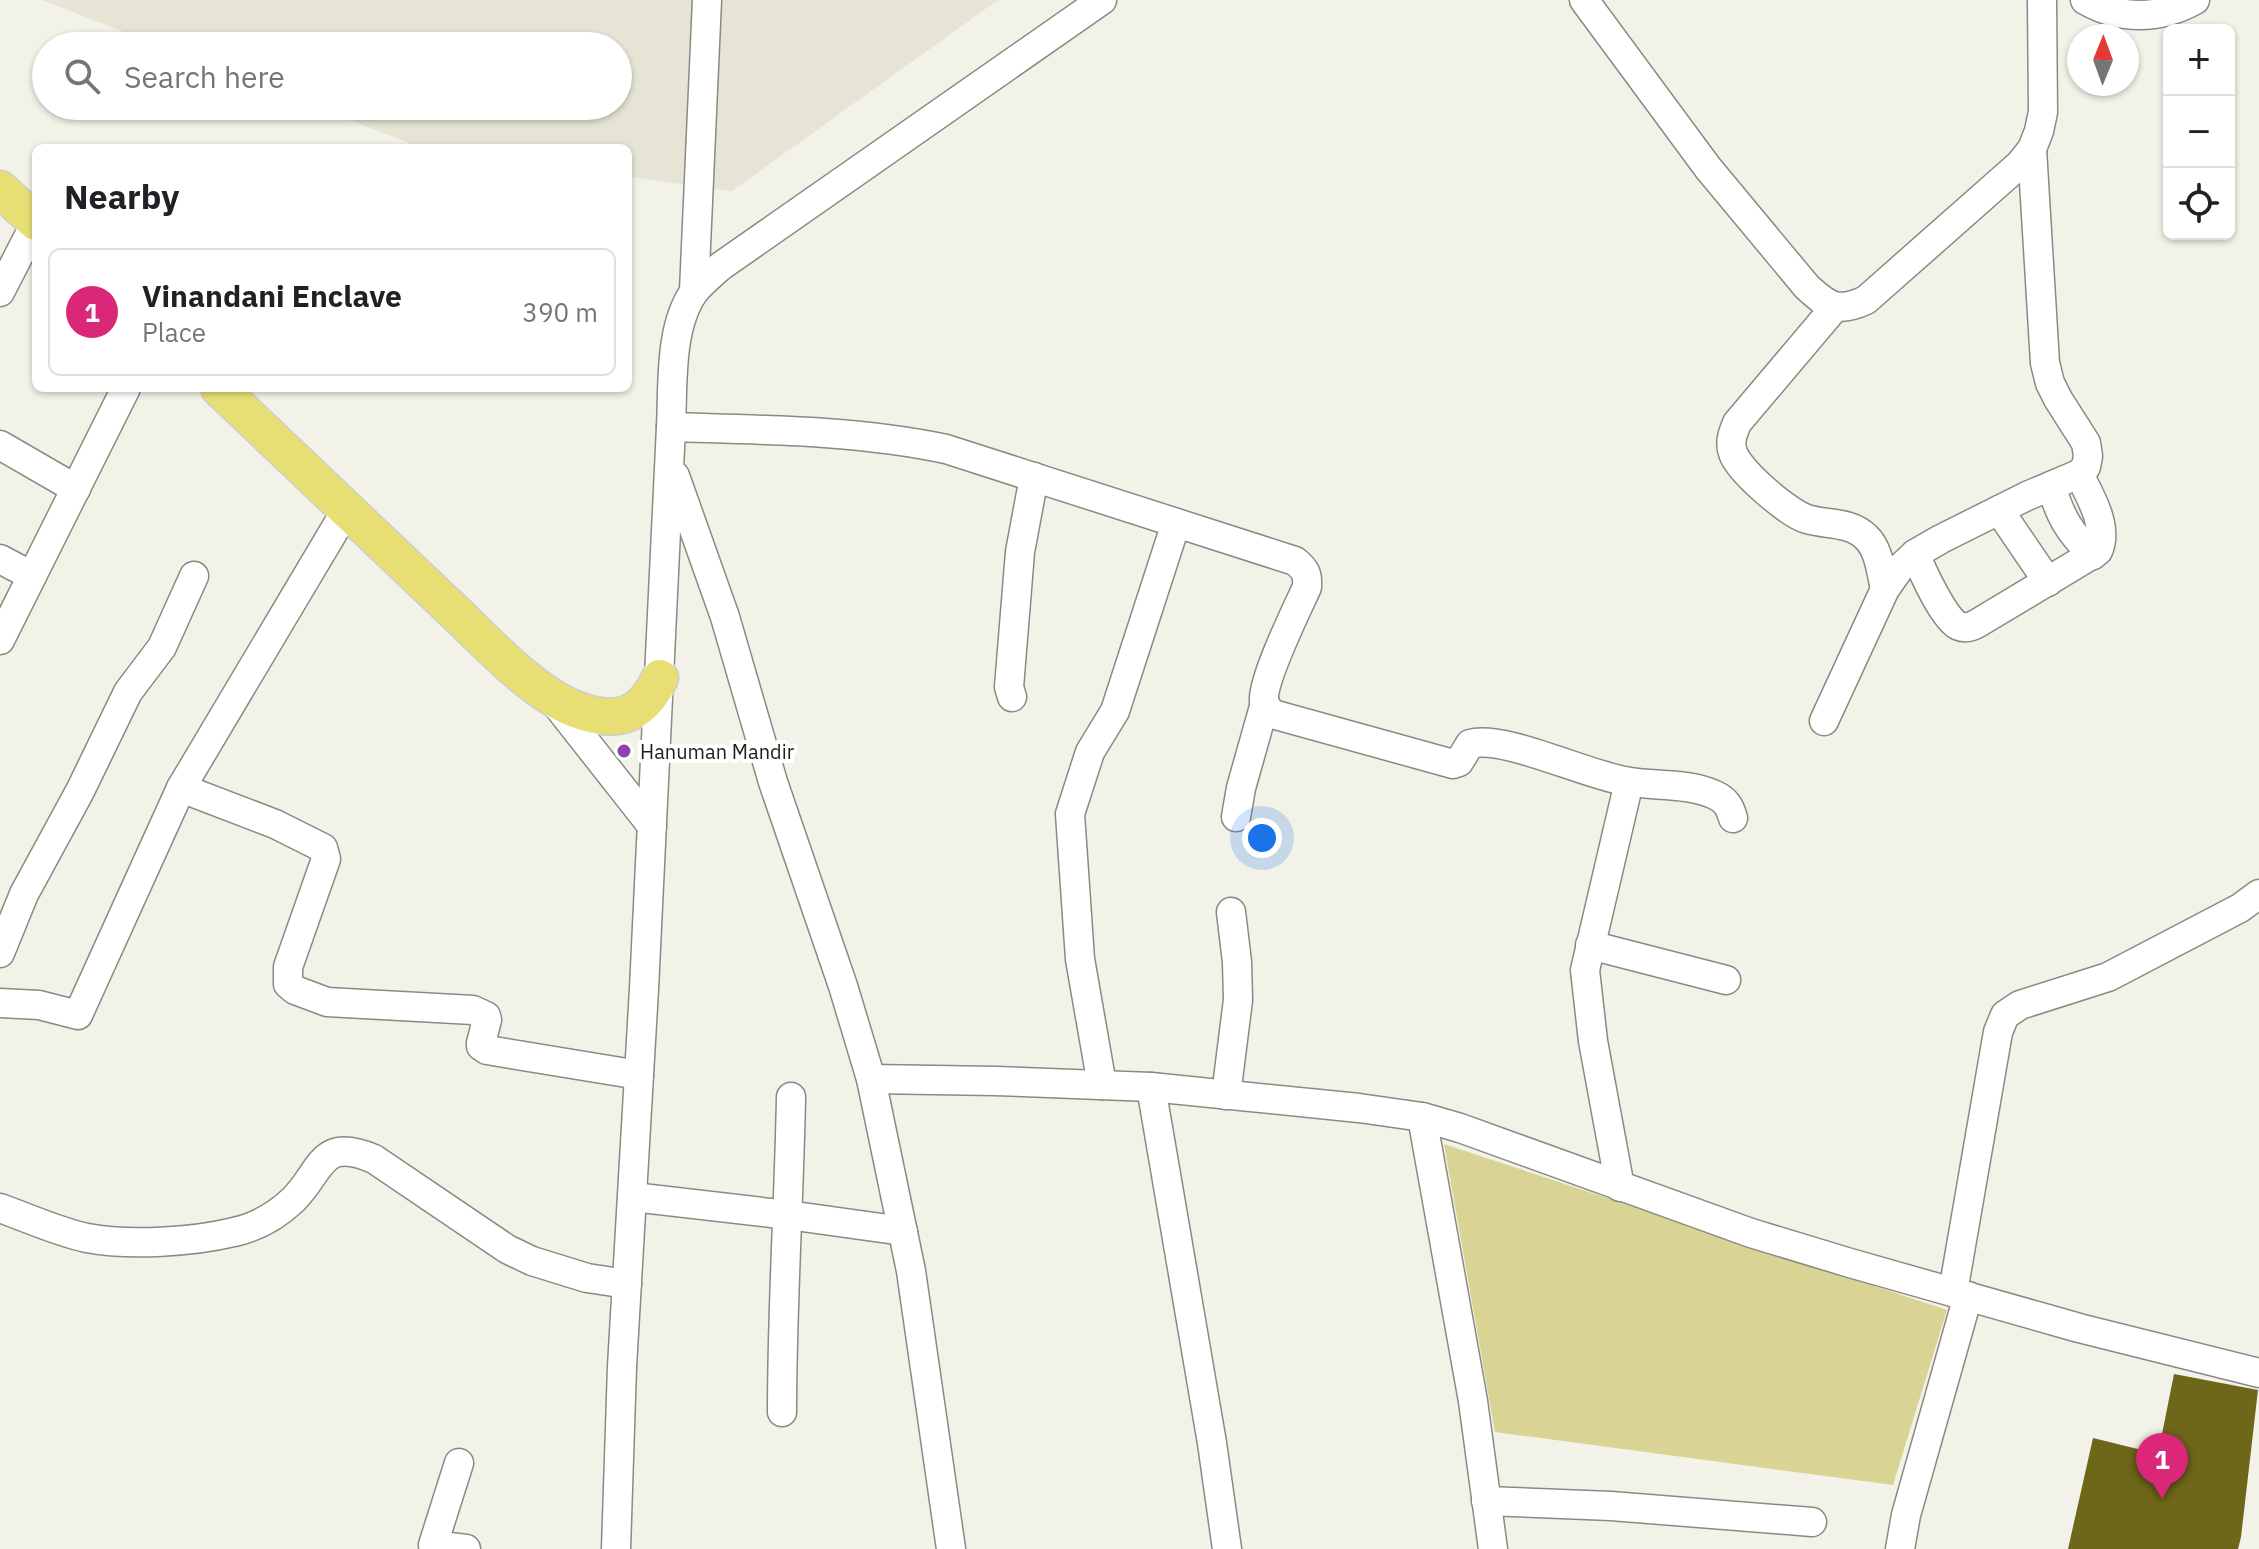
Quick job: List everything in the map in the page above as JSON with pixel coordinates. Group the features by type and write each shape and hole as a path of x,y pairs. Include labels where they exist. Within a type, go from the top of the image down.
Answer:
{"main road":[{"path":"0,189 32,218"},
{"path":"223,392 493,648 549,695 589,714 611,717 630,713 644,704 660,678"}],"street":[{"path":"694,291 707,0"},
{"path":"616,1549 669,460 676,346 681,317 694,291 721,266 1102,0"},
{"path":"1584,0 1708,168 1807,287 1822,301 1835,307 1852,306 1866,300 2020,164 2032,149 2043,112 2042,0"},
{"path":"2085,0 2118,14 2146,16 2166,12 2195,0"},
{"path":"1824,721 1885,589 1899,569 1915,554 1999,510 2079,474 2086,467 2086,443 2058,399 2045,363 2032,149"},
{"path":"0,292 32,230"},
{"path":"1835,307 1737,423 1731,439 1733,454 1741,467 1787,511 1804,519 1849,527 1868,538 1876,553 1885,589"},
{"path":"0,640 124,392"},
{"path":"671,427 823,433 902,440 946,449 1295,561 1308,576 1307,587 1266,687 1265,703 1236,817"},
{"path":"0,445 76,489"},
{"path":"669,460 725,617 773,782 843,986 871,1079 911,1271 951,1549"},
{"path":"1915,554 1935,595 1955,624 1961,627 1978,623 2093,555 2101,545 2099,519 2079,474"},
{"path":"1012,697 1009,687 1020,552 1034,477"},
{"path":"2051,486 2071,534 2093,555"},
{"path":"0,1003 39,1005 78,1015 181,788 347,509"},
{"path":"1999,510 2048,582"},
{"path":"1102,1085 1080,959 1070,814 1090,752 1115,711 1176,523"},
{"path":"0,559 32,576"},
{"path":"0,953 24,894 80,791 128,692 162,647 194,576"},
{"path":"549,695 652,826"},
{"path":"1265,703 1269,711 1286,720 1449,764 1459,762 1470,744 1490,742 1629,782 1698,790 1724,800 1733,818"},
{"path":"1620,1187 1591,1025 1585,970 1629,782"},
{"path":"181,788 275,824 326,852 288,967 288,984 295,990 327,1002 434,1006 480,1012 487,1020 481,1043 487,1050 639,1075"},
{"path":"1900,1549 1960,1294 1998,1032 2005,1015 2020,1005 2108,977 2135,965 2240,908 2259,894"},
{"path":"1226,1095 1238,1000 1231,912"},
{"path":"1590,945 1726,980"},
{"path":"871,1079 1151,1087 1422,1117 1751,1233 2148,1346 2259,1373"},
{"path":"1151,1087 1212,1443 1227,1549"},
{"path":"782,1412 782,1319 791,1097"},
{"path":"1422,1117 1473,1401 1493,1549"},
{"path":"0,1208 86,1237 108,1240 142,1242 233,1233 274,1216 295,1198 326,1158 344,1150 374,1159 507,1249 532,1261 587,1278 627,1284"},
{"path":"633,1197 903,1231"},
{"path":"459,1463 433,1545 466,1549"},
{"path":"1486,1501 1611,1506 1812,1522"}],"shaded area":[{"path":"42,0 998,0 732,191 632,178 632,144 412,144 350,120 632,120 632,32 124,32"},
{"path":"1444,1144 1947,1310 1893,1485 1495,1432"}],"building":[{"path":"2174,1374 2258,1390 2238,1549 2068,1549 2093,1438 2158,1454"}],"place":[{"name":"Hanuman Mandir","path":"624,751"},
{"name":"Vinandani Enclave","path":"2162,1499"}]}
